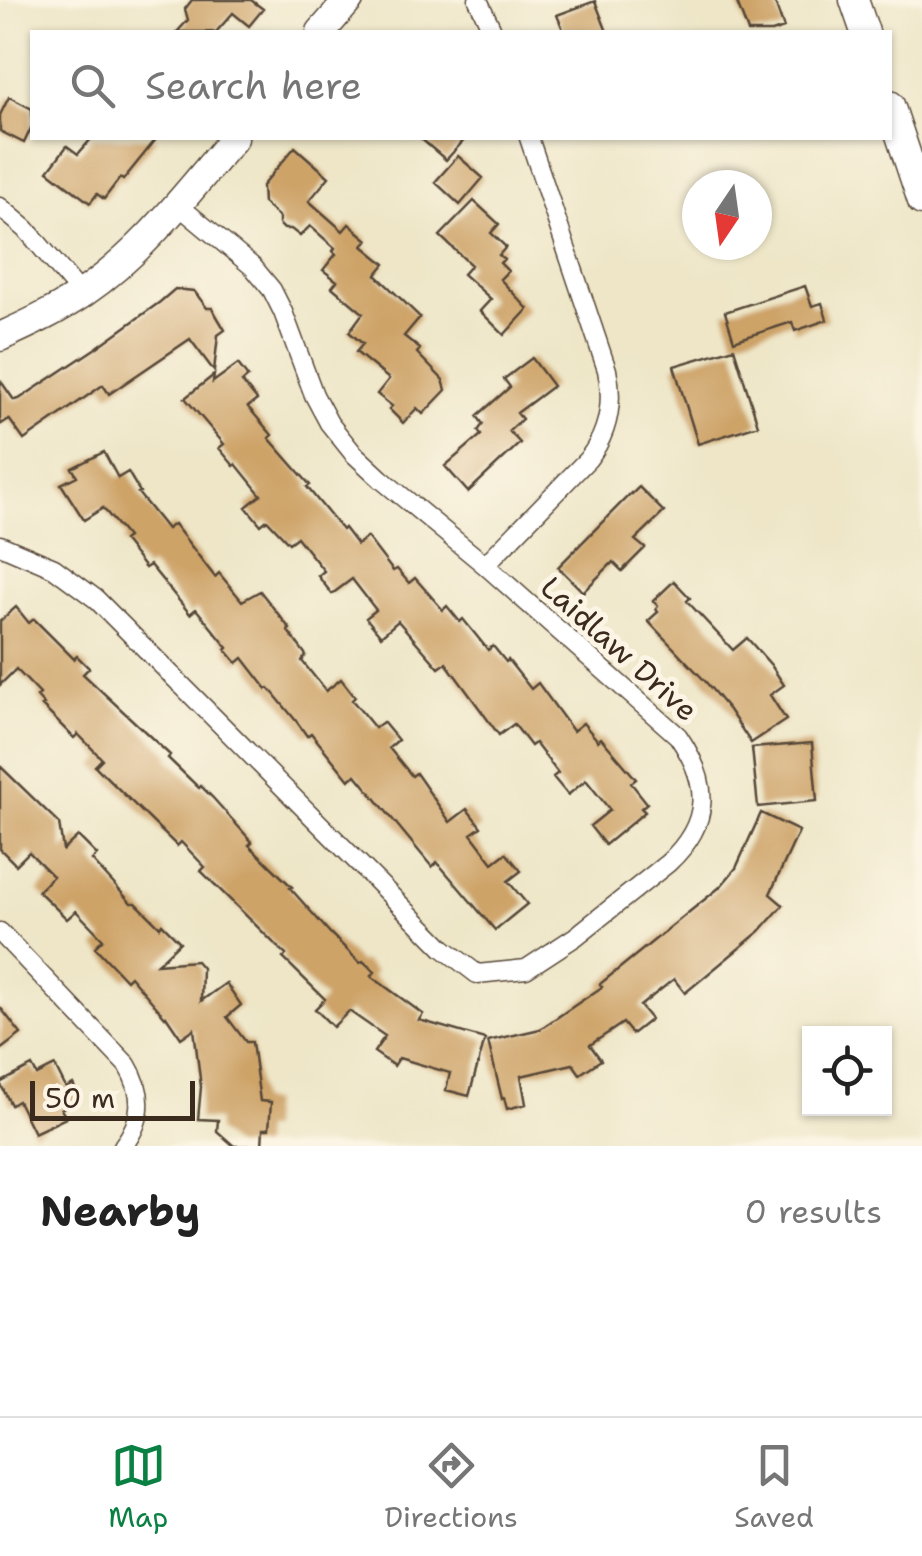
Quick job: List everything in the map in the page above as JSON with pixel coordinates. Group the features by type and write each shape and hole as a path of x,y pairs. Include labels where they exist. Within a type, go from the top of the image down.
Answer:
{"street":[{"path":"323,30 348,0"},
{"path":"478,0 491,30"},
{"path":"854,0 864,30"},
{"path":"892,111 922,202"},
{"path":"0,337 81,294 133,254 232,140"},
{"path":"484,565 600,444 611,405 606,370 530,140"},
{"name":"Laidlaw Drive","path":"0,544 54,568 96,599 442,948 477,974 526,969 575,937 680,852 695,830 702,806 700,774 678,736 353,453 329,423 314,395 272,290 253,267 178,205"},
{"path":"0,207 26,229 81,294"},
{"path":"0,932 127,1065 137,1082 138,1119 123,1146"}],"building":[{"path":"192,0 251,0 263,9 249,26 233,13 218,30 179,30 188,20 185,9"},
{"path":"736,0 774,0 784,28 747,30"},
{"path":"595,1 606,30 563,30 557,15"},
{"path":"9,97 30,108 30,130 24,143 0,131 0,115"},
{"path":"90,140 155,140 104,199 97,194 90,203 48,171 67,146 78,154"},
{"path":"422,140 464,140 446,160"},
{"path":"295,147 329,177 309,201 343,231 349,224 368,240 363,246 385,264 376,275 420,317 404,336 420,349 417,353 443,380 446,390 423,414 417,408 403,423 389,409 392,406 377,394 389,379 356,352 363,344 349,332 363,313 332,287 337,281 323,270 336,254 335,248 310,226 300,236 284,229 279,217 263,203 262,186"},
{"path":"458,156 483,178 460,205 435,182"},
{"path":"474,201 499,224 491,233 506,247 499,255 504,259 500,263 508,271 500,279 528,309 504,335 480,311 491,299 463,274 471,265 440,236"},
{"path":"805,286 812,306 822,303 827,320 795,331 792,322 734,341 725,312"},
{"path":"175,289 194,291 207,308 212,308 225,330 218,335 214,371 190,339 109,394 103,385 24,440 9,419 0,425 0,380 14,400 19,399"},
{"path":"734,348 758,425 698,444 674,366"},
{"path":"532,358 553,386 517,413 522,419 509,431 520,443 468,492 445,466 481,435 478,431 483,424 477,416 510,387 504,379"},
{"path":"238,364 248,377 242,382 257,400 248,407 342,530 357,545 367,537 393,571 397,569 409,583 415,578 443,610 447,606 460,622 463,619 488,650 493,646 508,660 531,689 538,683 573,731 583,723 598,741 601,738 636,779 631,783 647,803 641,808 645,812 605,845 590,826 610,810 586,780 568,795 553,777 558,773 535,743 531,746 514,724 499,735 446,663 439,668 398,621 381,636 366,618 376,610 352,579 332,594 318,576 324,571 297,537 289,543 267,520 261,525 246,507 261,495 219,448 224,444 185,398 214,375 213,382"},
{"path":"104,452 118,478 128,472 138,493 167,529 174,524 215,577 219,573 242,601 260,591 290,629 306,655 302,661 326,691 341,679 375,728 383,722 398,740 389,748 412,776 416,773 450,822 467,809 481,827 471,834 493,863 506,853 521,871 508,881 527,904 495,930 437,862 432,867 356,775 349,780 311,733 307,736 243,658 237,663 196,609 190,614 150,565 145,568 123,540 127,537 103,508 84,520 61,484 77,476 72,468"},
{"path":"639,487 664,512 635,540 645,548 622,571 613,562 583,592 558,567"},
{"path":"674,581 690,598 687,601 733,650 747,638 784,685 770,695 786,720 751,743 705,681 648,621 658,612 653,601"},
{"path":"16,607 29,623 34,619 74,659 77,656 89,668 83,674 213,798 252,842 249,845 292,887 330,933 360,963 363,961 375,972 371,976 423,1014 419,1020 485,1039 469,1096 446,1090 450,1073 399,1058 394,1066 374,1052 385,1036 349,1011 333,1027 315,1009 325,999 201,871 205,867 181,842 177,846 95,766 102,759 42,706 37,697 40,694 16,669 0,685 0,621"},
{"path":"812,743 817,801 758,807 752,748"},
{"path":"0,766 59,823 63,850 78,836 97,855 92,860 131,903 136,903 180,942 157,964 196,961 202,968 201,1001 226,983 241,1005 227,1017 246,1042 252,1042 260,1101 271,1102 269,1129 263,1129 262,1146 234,1146 217,1131 218,1120 198,1119 201,1087 194,1029 181,1038 130,976 126,980 95,947 103,939 76,911 67,919 38,891 53,876 29,852 16,865 0,849"},
{"path":"761,813 799,831 770,894 783,905 760,931 685,993 674,979 640,1006 651,1019 632,1034 623,1023 590,1045 601,1060 580,1074 573,1064 521,1076 526,1104 507,1109 488,1041 540,1029 602,987 600,984 720,887 736,868"},
{"path":"0,1007 21,1034 0,1050"},
{"path":"32,1066 37,1075 55,1066 66,1088 73,1084 80,1099 61,1109 66,1118 34,1133 18,1101 11,1105 0,1083"}]}
